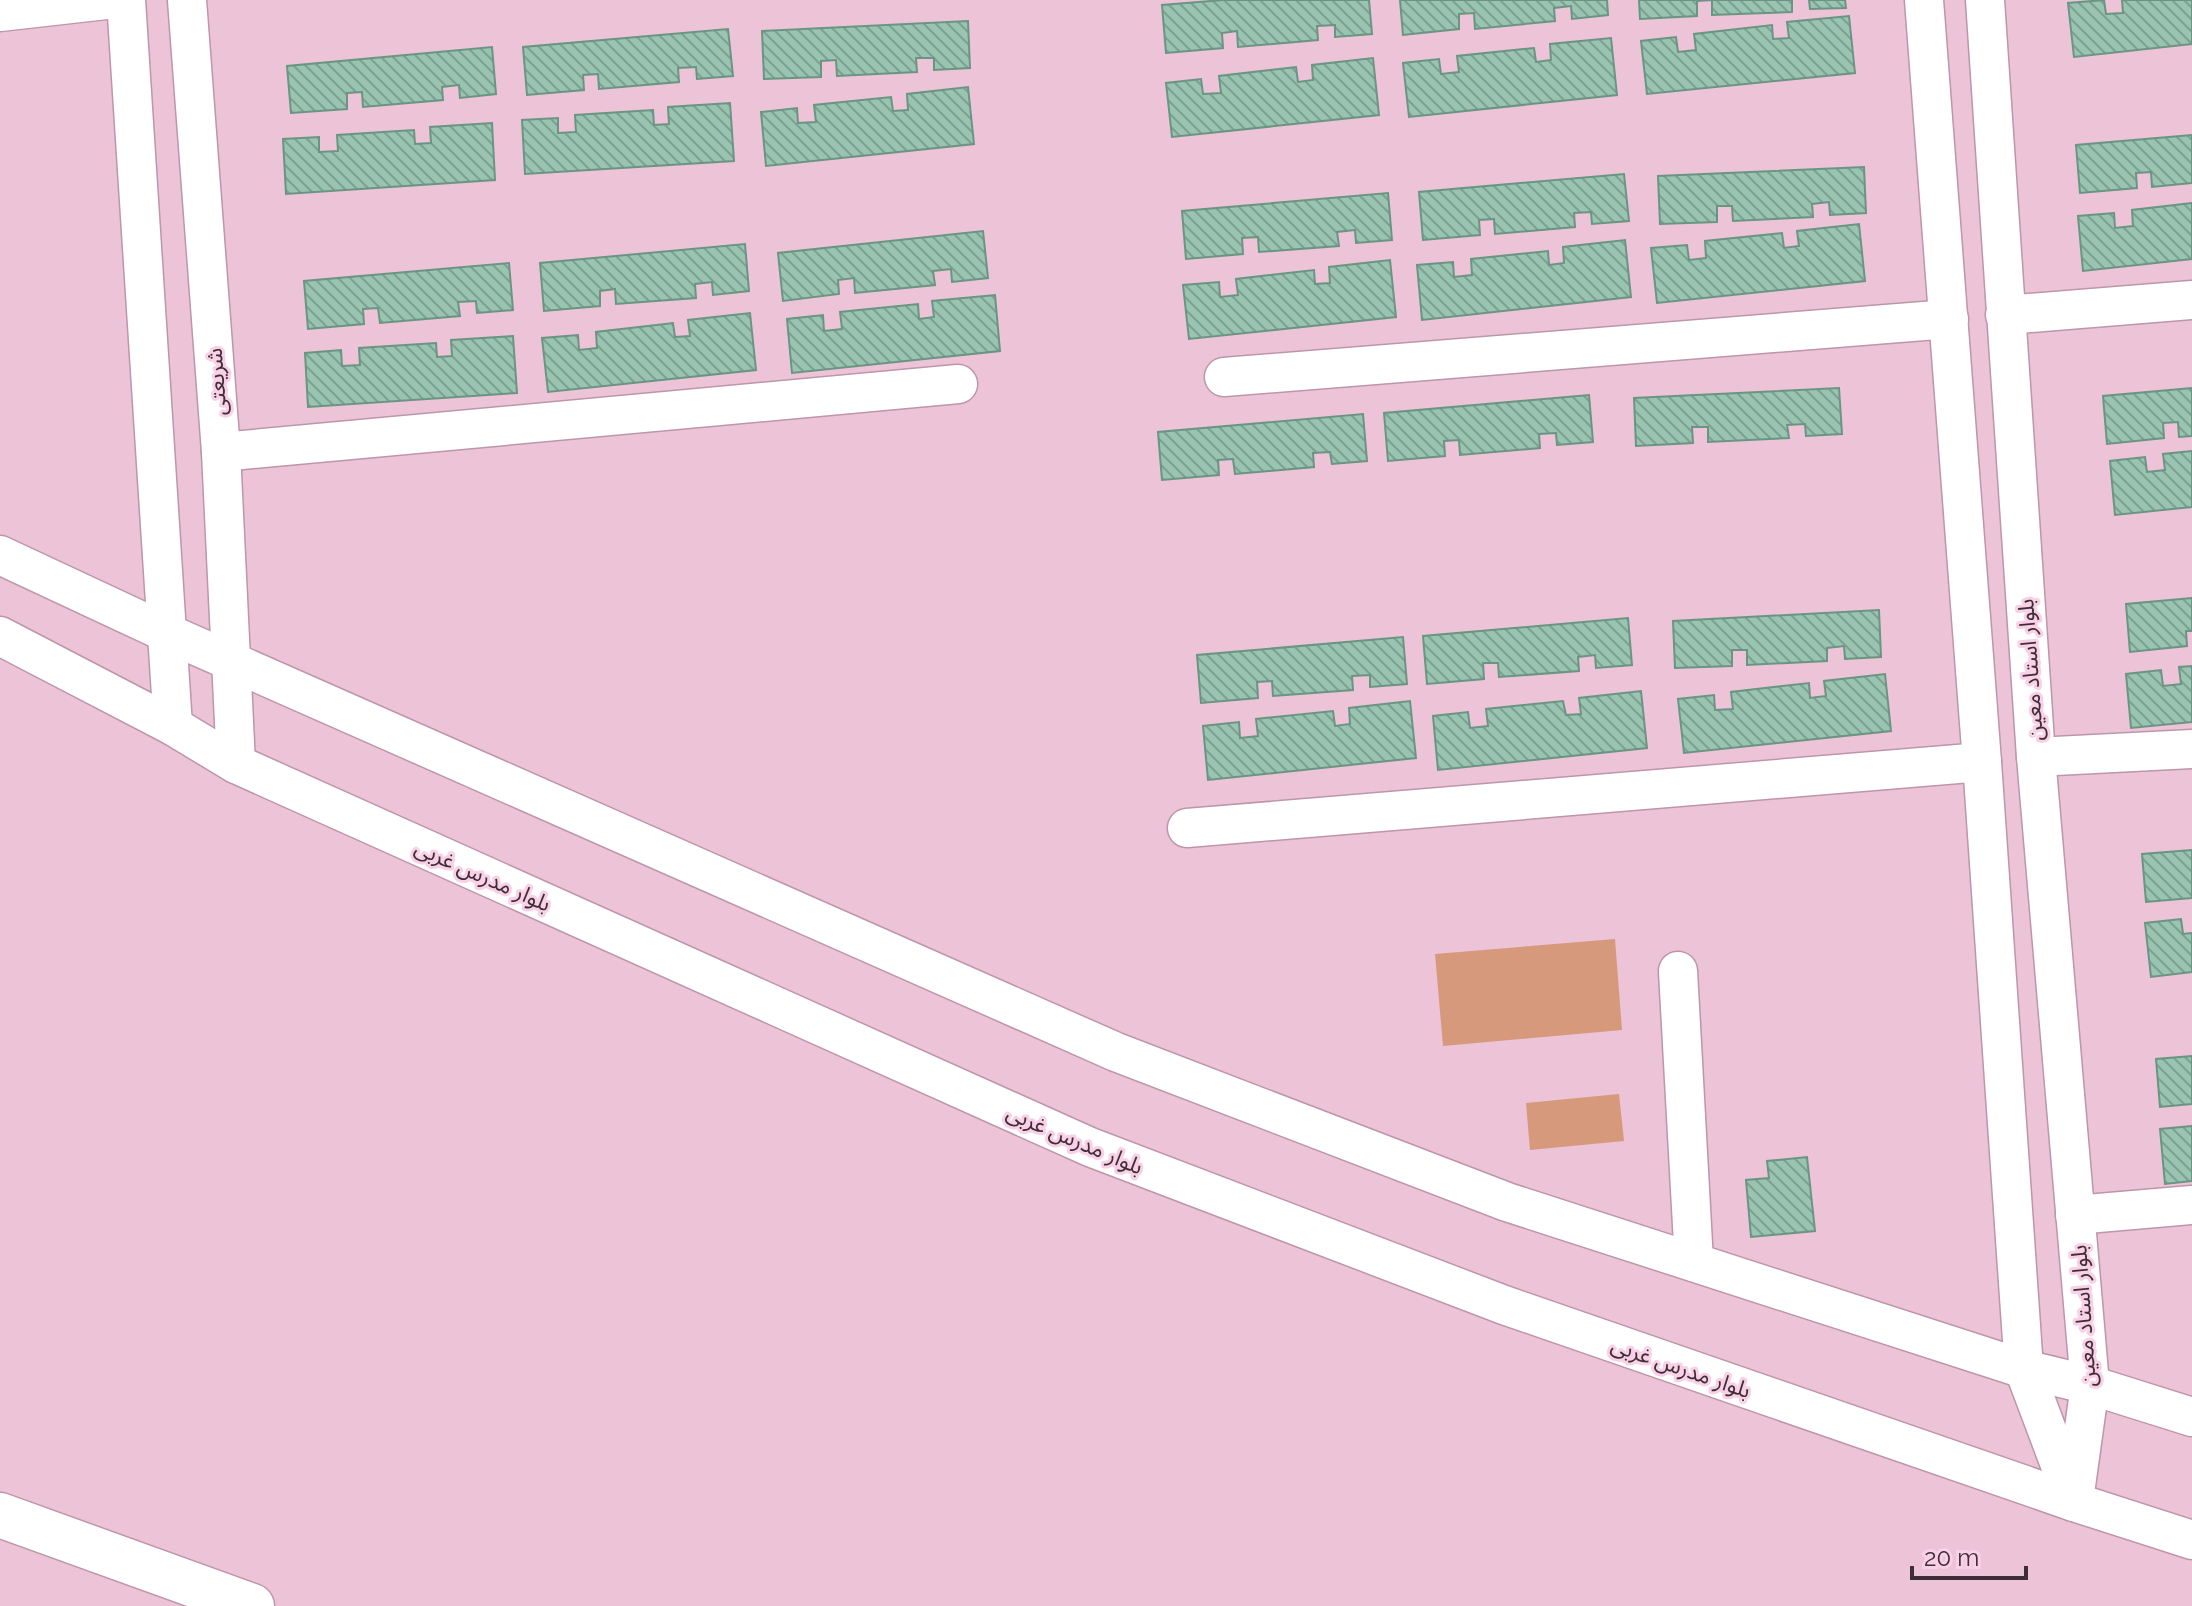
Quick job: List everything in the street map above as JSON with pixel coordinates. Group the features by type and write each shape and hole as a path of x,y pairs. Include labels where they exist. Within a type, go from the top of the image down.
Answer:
{"street":[{"path":"0,12 106,0"},
{"path":"126,0 173,726"},
{"name":"شریعتی","path":"187,0 221,452 236,764"},
{"path":"1924,0 2024,1369 2074,1502"},
{"name":"بلوار استاد معین","path":"1985,0 2036,757 2090,1385 2074,1502"},
{"path":"2005,315 2192,300"},
{"path":"1224,377 1949,319"},
{"path":"221,452 958,384"},
{"path":"0,555 167,633 1116,1052 1507,1202 2024,1369 2090,1385 2192,1417"},
{"name":"بلوار مدرس غربی","path":"0,636 173,726 236,764 1090,1147 1504,1305 2192,1540"},
{"path":"2036,757 2192,749"},
{"path":"1187,828 1982,762"},
{"path":"1678,971 1694,1262"},
{"path":"2075,1215 2192,1205"},
{"path":"0,1515 252,1606"}],"shaded area":[{"path":"1615,939 1622,1030 1443,1046 1435,954"},
{"path":"1619,1094 1624,1141 1530,1150 1526,1103"}],"building":[{"path":"1223,0 1369,0 1372,34 1335,37 1335,25 1317,26 1318,40 1238,47 1237,31 1222,33 1223,48 1166,53 1162,5"},
{"path":"1400,0 1607,0 1608,15 1572,19 1571,6 1554,8 1555,21 1475,29 1474,13 1459,14 1459,29 1403,35"},
{"path":"1639,0 1712,0 1697,1 1697,16 1640,19"},
{"path":"1712,0 1792,0 1792,12 1712,15"},
{"path":"1809,0 1845,0 1846,8 1810,9"},
{"path":"2104,0 2106,14 2123,13 2122,0 2192,0 2192,44 2074,57 2068,3"},
{"path":"1849,16 1855,73 1647,94 1641,41 1676,37 1678,52 1696,50 1694,34 1772,25 1773,39 1789,38 1787,22"},
{"path":"968,21 970,68 934,70 934,58 916,58 917,72 837,76 836,60 821,61 821,77 764,79 762,31"},
{"path":"728,29 733,76 697,79 696,67 678,68 679,82 599,89 598,74 583,75 584,90 527,95 523,47"},
{"path":"1611,38 1617,95 1409,117 1403,63 1439,59 1441,74 1459,72 1457,56 1534,48 1536,62 1551,60 1550,44"},
{"path":"492,47 496,94 460,98 459,85 442,87 443,100 363,107 362,92 347,93 347,109 291,113 287,66"},
{"path":"1373,58 1379,115 1172,137 1166,83 1201,79 1203,94 1221,93 1219,76 1296,67 1298,82 1313,80 1312,65"},
{"path":"968,87 974,144 766,166 761,112 797,108 798,123 816,122 814,105 891,97 893,111 908,110 907,94"},
{"path":"730,103 734,161 525,174 522,120 558,118 558,133 576,132 575,115 653,110 654,125 669,124 668,107"},
{"path":"492,123 495,180 286,194 283,139 319,137 319,152 338,151 337,135 414,130 415,144 431,143 430,127"},
{"path":"2192,135 2192,183 2152,187 2151,172 2136,173 2137,188 2080,193 2076,145"},
{"path":"1864,167 1866,213 1830,215 1829,202 1812,204 1813,217 1733,221 1732,206 1717,206 1717,222 1660,224 1658,176"},
{"path":"1624,174 1629,221 1592,224 1591,212 1574,213 1575,227 1495,234 1494,219 1479,220 1480,235 1423,240 1419,192"},
{"path":"1388,193 1392,240 1356,243 1355,230 1337,232 1339,246 1259,252 1258,237 1242,238 1243,254 1186,259 1182,211"},
{"path":"2192,203 2192,259 2083,271 2078,216 2114,213 2115,228 2133,226 2132,210"},
{"path":"1859,224 1865,281 1657,303 1651,248 1687,245 1689,260 1706,258 1705,241 1782,233 1784,248 1799,246 1797,231"},
{"path":"983,231 988,278 952,282 951,269 933,271 935,285 855,293 854,278 838,280 839,294 783,301 778,253"},
{"path":"1625,240 1631,297 1422,320 1417,265 1453,262 1454,277 1472,275 1471,259 1548,251 1549,265 1564,263 1563,247"},
{"path":"745,244 749,291 713,295 712,282 695,284 696,298 616,304 615,289 600,291 600,306 544,311 540,263"},
{"path":"1390,260 1396,317 1189,339 1183,285 1219,282 1220,297 1238,295 1236,279 1314,270 1315,284 1330,283 1329,267"},
{"path":"509,263 513,310 477,313 476,301 458,302 460,316 380,323 378,308 363,309 364,324 308,329 304,281"},
{"path":"995,295 1000,351 792,373 787,319 823,315 824,331 842,329 840,312 918,304 919,319 934,317 932,301"},
{"path":"750,313 756,370 548,392 542,338 578,335 579,350 597,348 596,332 673,323 675,337 690,336 688,320"},
{"path":"513,336 517,393 308,407 305,353 341,350 342,366 360,365 359,348 436,343 437,357 452,356 451,340"},
{"path":"1839,388 1842,434 1806,436 1805,424 1787,425 1789,438 1708,442 1708,427 1692,427 1693,443 1636,446 1634,398"},
{"path":"2192,388 2192,436 2179,437 2178,422 2163,423 2164,438 2107,444 2103,396"},
{"path":"1589,395 1593,442 1557,445 1556,433 1539,434 1540,448 1460,455 1459,440 1444,441 1445,456 1388,461 1384,413"},
{"path":"1363,414 1367,461 1332,464 1330,452 1313,453 1314,467 1235,474 1233,459 1218,460 1219,475 1162,480 1158,432"},
{"path":"2192,451 2192,507 2115,515 2110,461 2145,457 2147,472 2165,470 2163,454"},
{"path":"2192,598 2192,631 2186,631 2187,646 2130,652 2126,604"},
{"path":"1879,610 1881,657 1845,659 1844,646 1827,648 1827,661 1747,665 1747,650 1732,650 1732,666 1675,668 1673,621"},
{"path":"1628,618 1632,665 1596,668 1595,655 1578,657 1579,671 1499,677 1498,663 1483,663 1484,679 1427,684 1423,636"},
{"path":"1403,637 1407,684 1370,687 1370,675 1352,676 1353,690 1273,696 1272,681 1257,682 1258,698 1201,703 1197,655"},
{"path":"2192,666 2192,722 2131,728 2126,674 2161,670 2163,686 2181,684 2179,667"},
{"path":"1885,674 1891,731 1684,753 1678,699 1714,695 1715,710 1733,709 1731,692 1809,683 1810,698 1826,696 1824,681"},
{"path":"1641,691 1647,748 1438,770 1433,716 1468,712 1470,728 1488,726 1486,709 1563,701 1566,715 1581,714 1579,698"},
{"path":"1410,701 1416,758 1208,780 1203,726 1239,722 1240,738 1258,736 1256,719 1333,711 1335,726 1350,724 1349,708"},
{"path":"2192,850 2192,898 2146,902 2142,854"},
{"path":"2181,919 2183,934 2192,933 2192,972 2151,977 2145,923"},
{"path":"2192,1056 2192,1104 2160,1107 2156,1059"},
{"path":"2192,1126 2192,1181 2165,1184 2160,1129"},
{"path":"1807,1157 1815,1231 1751,1237 1746,1180 1769,1178 1767,1161"}]}
